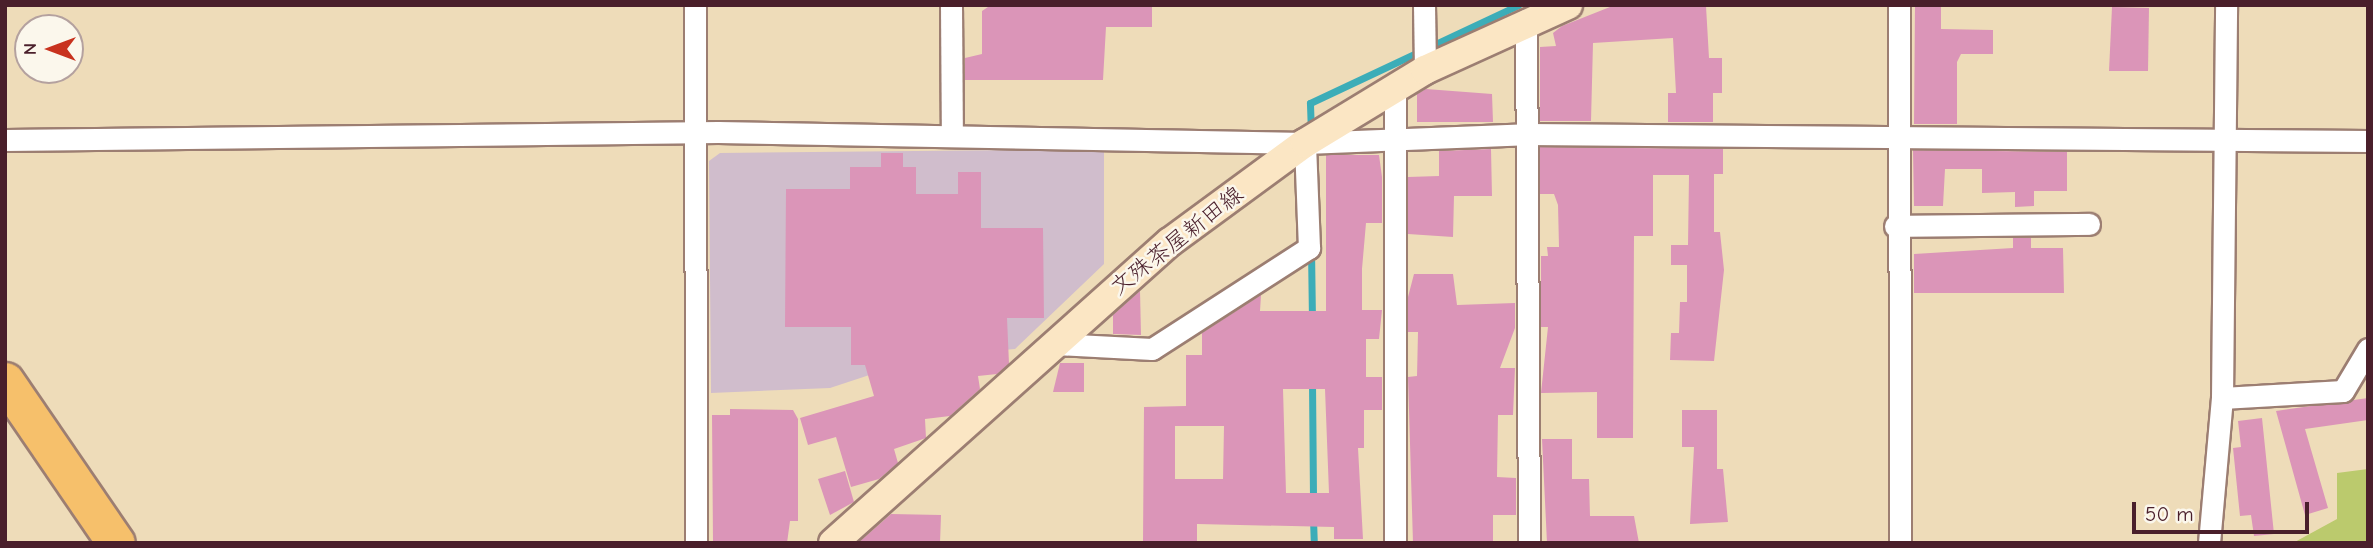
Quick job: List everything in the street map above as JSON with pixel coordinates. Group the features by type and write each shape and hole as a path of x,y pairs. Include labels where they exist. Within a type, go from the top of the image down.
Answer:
{"highway":[{"path":"5,381 116,543"}],"main road":[{"name":"文殊茶屋新田線","path":"832,543 1170,242 1305,143 1425,69 1526,20 1560,7"}],"street":[{"path":"695,5 698,134 696,543"},
{"path":"951,5 952,134"},
{"path":"1424,5 1425,69"},
{"path":"1899,5 1895,226 1900,543"},
{"path":"2209,543 2222,398 2222,141 2226,5"},
{"path":"1526,20 1529,543"},
{"path":"1395,89 1395,543"},
{"path":"5,140 952,134 1305,143 1527,134 2368,141"},
{"path":"1056,345 1153,349 1309,248 1305,143"},
{"path":"1895,226 2089,224"},
{"path":"2222,398 2343,391 2368,349"}],"shaded area":[{"path":"1104,149 1104,264 1015,349 927,356 830,388 711,393 709,161 720,153"}],"green space":[{"path":"2368,469 2368,543 2293,543 2337,519 2337,473"}],"building":[{"path":"991,5 1152,5 1152,27 1106,27 1103,80 965,80 965,58 982,54 982,11"},
{"path":"1615,5 1706,6 1709,58 1722,58 1722,93 1713,93 1713,122 1668,122 1668,93 1676,93 1673,38 1593,43 1591,121 1540,121 1540,47 1556,46 1553,33 1562,26"},
{"path":"1915,5 1941,5 1941,29 1993,30 1993,54 1961,54 1957,62 1957,124 1914,124"},
{"path":"2112,7 2149,8 2148,71 2109,71"},
{"path":"1426,89 1492,94 1493,122 1417,122 1417,94"},
{"path":"1540,147 1723,149 1723,174 1714,174 1714,232 1720,232 1724,270 1714,361 1670,360 1671,333 1679,333 1680,302 1687,302 1687,265 1671,265 1671,245 1688,245 1689,175 1653,175 1653,236 1634,236 1633,438 1597,438 1597,392 1541,393 1548,327 1541,327 1541,256 1548,256 1547,247 1559,247 1558,205 1554,194 1540,194"},
{"path":"1491,149 1492,196 1454,196 1453,237 1408,234 1408,177 1439,176 1439,151"},
{"path":"1913,150 2067,152 2067,191 2034,191 2034,206 2015,207 2015,192 1982,193 1982,169 1945,169 1943,206 1914,206"},
{"path":"881,153 903,153 903,167 916,167 916,194 958,194 958,172 981,172 981,228 1043,228 1044,318 1007,318 1009,364 997,374 978,376 980,389 950,416 925,419 926,438 894,449 898,463 879,479 851,487 836,437 808,445 800,418 874,396 865,365 851,365 851,327 785,327 786,189 850,189 850,167 881,167"},
{"path":"1326,155 1379,155 1382,223 1366,223 1362,310 1382,310 1379,339 1366,339 1366,377 1382,377 1382,410 1364,410 1364,448 1358,448 1363,539 1334,539 1334,527 1197,524 1197,542 1143,543 1144,407 1186,406 1186,355 1202,355 1202,333 1261,295 1260,311 1326,311","holes":["1283,389 1325,389 1329,493 1286,493","1175,426 1224,426 1223,479 1175,479"]},
{"path":"2013,238 2031,238 2031,248 2063,248 2064,293 1914,293 1914,254 2013,248"},
{"path":"1414,274 1453,274 1457,305 1515,303 1515,328 1500,368 1515,368 1513,415 1498,415 1497,477 1516,478 1516,515 1493,515 1493,543 1413,543 1408,377 1417,376 1418,332 1408,332 1408,297"},
{"path":"1140,291 1141,335 1113,334 1113,315"},
{"path":"1060,363 1084,363 1084,392 1053,392"},
{"path":"2368,398 2368,420 2305,429 2328,508 2305,515 2276,411"},
{"path":"730,409 793,410 798,419 798,521 790,521 787,543 713,543 712,415 730,415"},
{"path":"1682,410 1717,410 1717,469 1723,469 1728,522 1690,524 1694,447 1682,447"},
{"path":"2262,418 2274,534 2254,536 2251,515 2240,516 2233,448 2241,447 2238,421"},
{"path":"1542,439 1572,439 1572,479 1589,479 1590,516 1634,516 1639,543 1547,543"},
{"path":"845,471 854,502 830,515 818,479"},
{"path":"891,514 941,515 940,543 858,543"}],"waterway":[{"path":"1311,133 1310,103 1518,5"},
{"path":"1311,249 1312,318"},
{"path":"1312,382 1313,500"},
{"path":"1313,519 1314,543"}]}
